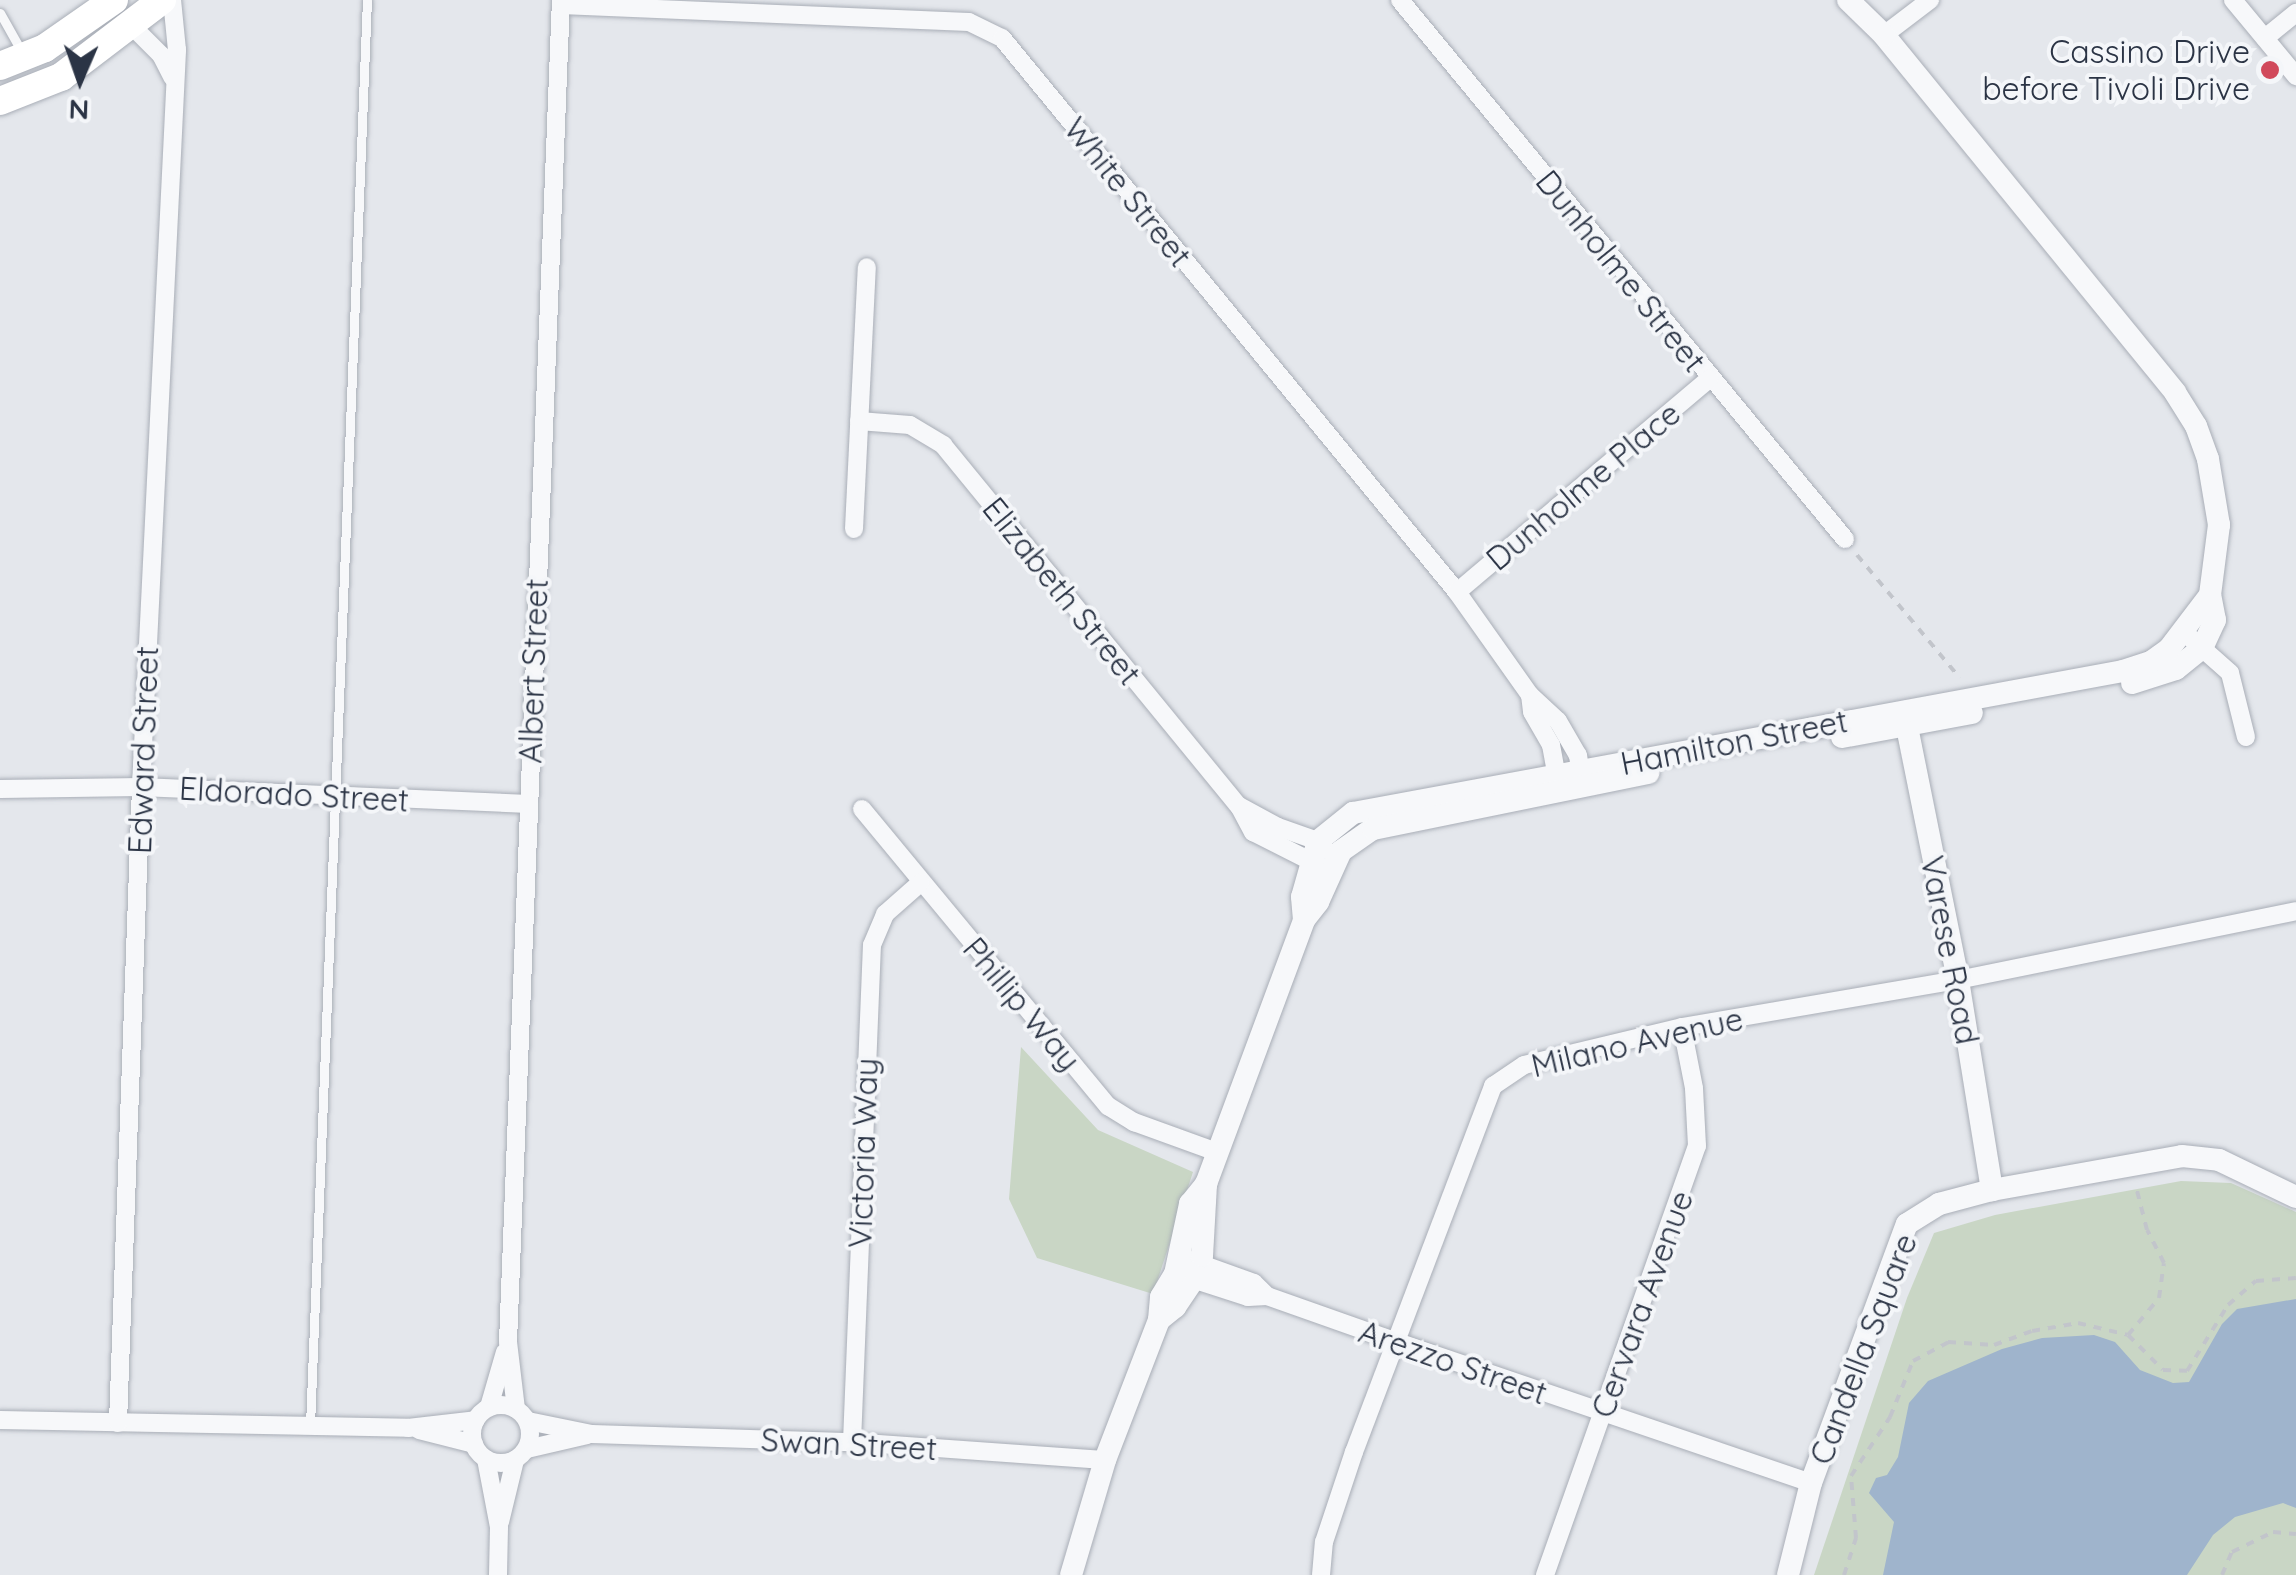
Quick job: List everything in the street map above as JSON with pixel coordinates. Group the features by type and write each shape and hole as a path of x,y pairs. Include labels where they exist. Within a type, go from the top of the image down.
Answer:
{"main road":[{"path":"13,62 86,23 114,0"},
{"path":"0,101 61,77 162,0"}],"street":[{"name":"Edward Street","path":"118,1423 172,78 177,50 172,0"},
{"name":"Dunholme Street","path":"1400,0 1845,539"},
{"path":"1884,35 1930,0"},
{"path":"2233,0 2296,76"},
{"name":"White Street","path":"561,2 970,22 1002,38 1456,592 1530,695 1532,712 1570,781"},
{"name":"Albert Street","path":"522,1415 508,1342 561,2"},
{"name":"Hamilton Street","path":"1323,859 1337,822 1369,808 1570,781 2053,690 2152,662 2193,641 2210,595 2219,525 2208,459 2196,426 2175,392 1884,35 1852,2"},
{"path":"2265,38 2296,13"},
{"path":"132,26 161,55 172,78"},
{"path":"854,529 867,266"},
{"name":"Dunholme Place","path":"1456,592 1709,378"},
{"name":"Elizabeth Street","path":"859,421 910,425 943,445 1238,806 1253,832 1323,859"},
{"path":"2193,641 2230,673 2246,737"},
{"name":"Varese Road","path":"1905,718 1958,980 1992,1190"},
{"name":"Eldorado Street","path":"0,788 142,788 529,804"},
{"name":"Phillip Way","path":"862,809 1108,1106 1134,1122 1217,1152"},
{"path":"1071,1575 1105,1460 1159,1320 1161,1297 1187,1268 1190,1204 1206,1184 1304,920 1302,897 1323,859"},
{"name":"Victoria Way","path":"852,1442 872,945 884,914 920,883"},
{"name":"Milano Avenue","path":"1320,1575 1329,1526 1394,1342 1493,1086 1524,1064 1682,1027 1958,980 2296,911"},
{"name":"Cervara Avenue","path":"1545,1575 1697,1146 1694,1088 1682,1027"},
{"name":"Candella Square","path":"1788,1575 1811,1483 1907,1224 1939,1204 1992,1190 2182,1156 2218,1160 2296,1197"},
{"name":"Arezzo Street","path":"1187,1268 1254,1283 1267,1296 1394,1342 1811,1483"},
{"name":"Albert Street","path":"483,1413 508,1342"},
{"path":"408,1428 483,1413 522,1415 531,1435 521,1454 499,1528"},
{"path":"474,1444 483,1413"},
{"name":"Swan Street","path":"522,1415 592,1434 852,1442 1105,1460"},
{"path":"0,1420 408,1428 474,1444 486,1459 499,1528 498,1575"},
{"name":"Swan Street","path":"521,1454 592,1434"},
{"path":"486,1459 521,1454"}],"lane":[{"path":"310,1426 367,0"},
{"path":"0,13 13,62"}],"path":[{"path":"1845,539 1960,681"},
{"path":"2128,1336 2159,1298 2164,1264 2148,1230 2136,1188"},
{"path":"1844,1575 1856,1538 1850,1476 1890,1417 1913,1361 1948,1342 1994,1345 2032,1331 2078,1323 2128,1336 2163,1370 2186,1370 2228,1305 2256,1281 2296,1278"},
{"path":"2222,1575 2232,1552 2272,1532 2296,1534"}],"green space":[{"path":"1021,1047 1098,1130 1193,1172 1153,1294 1037,1258 1009,1199"},
{"path":"2181,1181 2231,1183 2296,1212 2296,1575 1814,1575 1907,1298 1934,1233 1995,1215"}],"water":[{"path":"2296,1299 2296,1508 2283,1503 2235,1517 2213,1535 2187,1575 1883,1575 1894,1522 1869,1493 1876,1478 1887,1475 1898,1457 1909,1403 1928,1381 2002,1349 2042,1338 2094,1335 2115,1342 2140,1370 2173,1383 2189,1382 2222,1324 2237,1309"}],"place":[{"name":"Cassino Drive before Tivoli Drive","path":"2270,70"}]}
